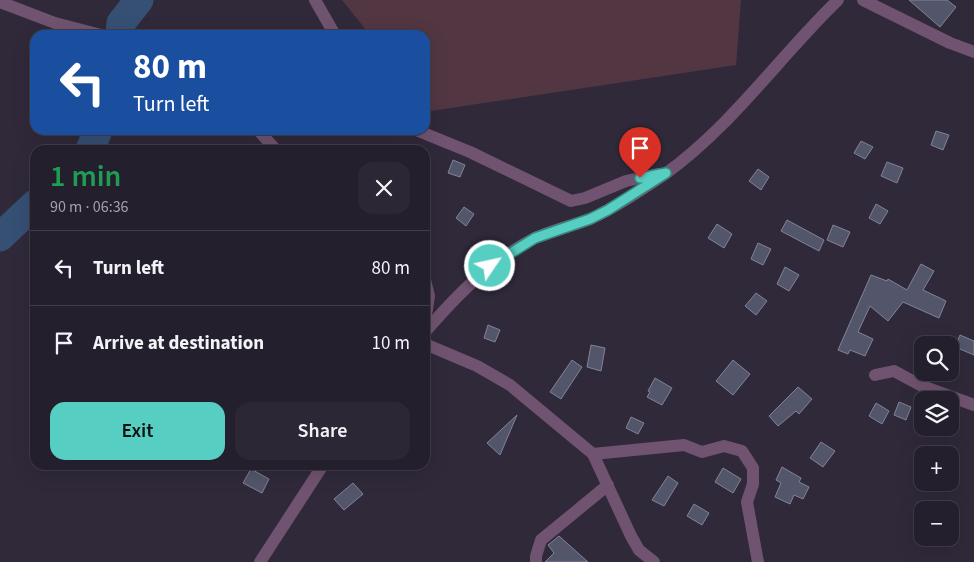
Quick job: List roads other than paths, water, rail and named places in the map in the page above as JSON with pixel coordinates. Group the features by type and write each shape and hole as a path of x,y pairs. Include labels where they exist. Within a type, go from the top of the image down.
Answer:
{"street":[{"path":"315,0 332,30"},
{"path":"430,327 474,279 512,251 535,238 602,213 666,173 721,126 814,23 838,0"},
{"path":"863,0 950,43 974,52"},
{"path":"0,2 55,23 82,30"},
{"path":"262,135 272,145"},
{"path":"428,135 470,152 571,201 585,198 626,181 666,173"},
{"path":"430,346 477,366 510,385 593,454 639,550 654,562"},
{"path":"875,375 894,371 922,386 974,405"},
{"path":"593,454 684,445 702,452 724,446 742,452 753,468 753,484 747,502 758,562"},
{"path":"260,562 320,470"},
{"path":"536,562 536,556 542,540 608,485"}],"waterway":[{"path":"120,30 121,23 139,0"},
{"path":"92,145 96,135"},
{"path":"0,237 30,209"}]}
